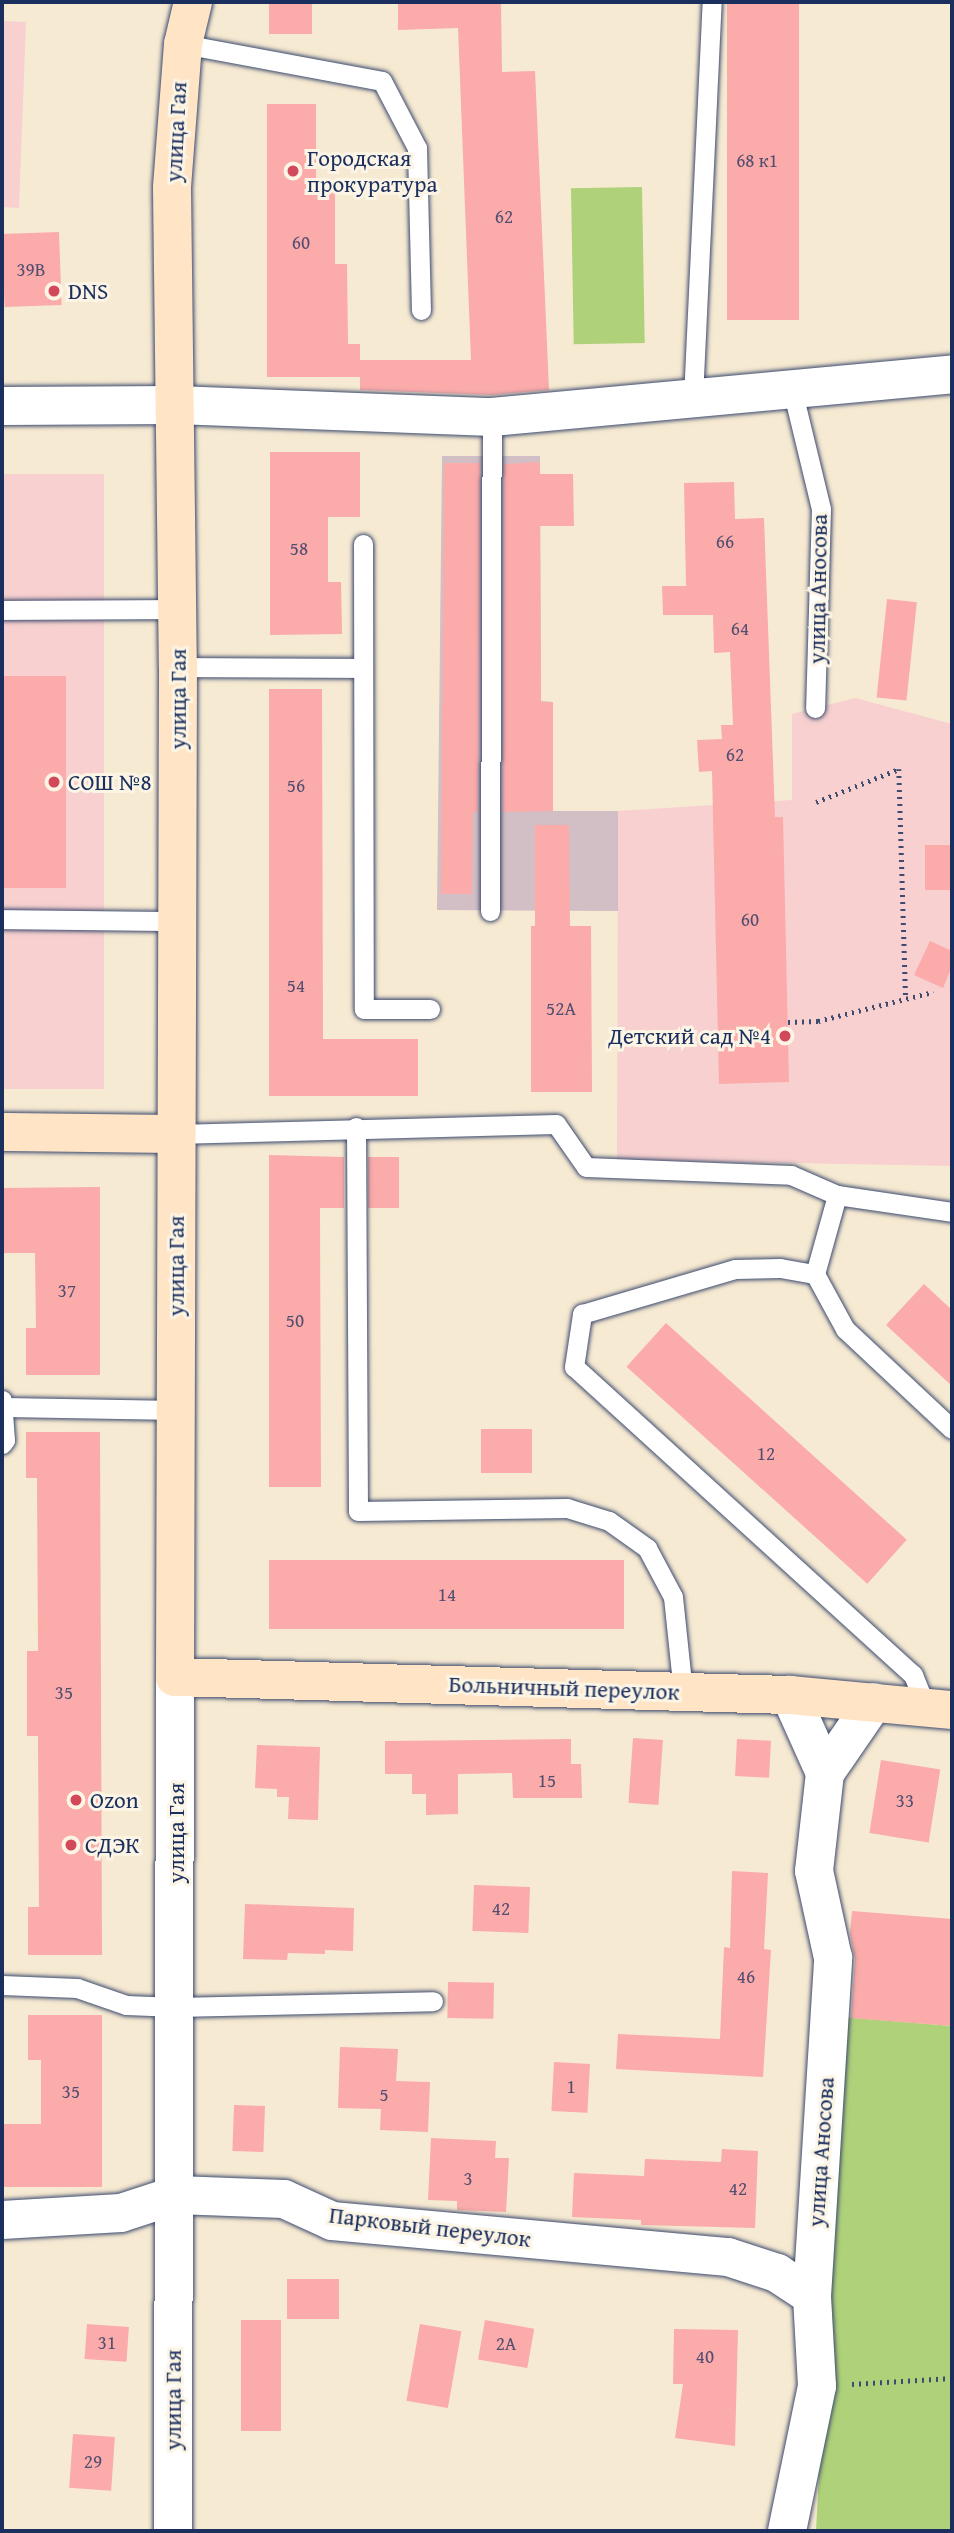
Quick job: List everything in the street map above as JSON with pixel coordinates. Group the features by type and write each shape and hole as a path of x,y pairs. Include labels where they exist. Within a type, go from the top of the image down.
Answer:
{"main road":[{"name":"улица Гая","path":"176,1676 178,609 172,188 183,44 193,2"},
{"path":"2,1132 175,1133"},
{"name":"Больничный переулок","path":"176,1676 790,1695 939,1708"}],"street":[{"path":"2,406 176,405 492,417 952,374"},
{"name":"улица Гая","path":"173,2531 176,1676"},
{"path":"790,1695 825,1773"},
{"name":"улица Аносова","path":"787,2531 817,2386 812,2296 834,1958 814,1871 825,1773 874,1702"},
{"name":"Парковый переулок","path":"2,2220 121,2213 176,2195 284,2199 332,2221 728,2257 777,2273 812,2296"}],"lane":[{"path":"693,398 712,2"},
{"path":"183,44 382,80 417,148 421,310"},
{"name":"улица Аносова","path":"792,389 821,509 815,708"},
{"path":"490,911 492,417"},
{"path":"363,544 364,1009 430,1009"},
{"path":"2,610 178,609"},
{"path":"178,667 363,668"},
{"path":"2,919 177,921"},
{"path":"175,1133 555,1124 586,1167 791,1175 837,1195 952,1212"},
{"path":"356,1127 358,1511 567,1508 609,1521 647,1548 673,1597 683,1692"},
{"path":"837,1195 815,1274 845,1329 952,1429"},
{"path":"815,1274 780,1268 735,1269 582,1314 574,1367 913,1675 939,1708"},
{"path":"2,1444 5,1440 3,1404 177,1410"},
{"path":"2,1985 77,1988 126,2005 176,2007 433,2001"}],"path":[{"path":"816,802 899,769 906,999"},
{"path":"788,1022 818,1021 933,992"},
{"path":"817,2386 952,2378"}],"shaded area":[{"path":"2,21 26,22 19,208 2,207"},
{"path":"442,456 540,456 541,701 553,702 553,811 618,811 618,911 437,910"},
{"name":"СОШ №8","path":"2,474 104,474 104,1089 2,1089"},
{"name":"Детский сад №4","path":"855,698 952,724 952,1166 617,1160 618,811 792,800 792,714"}],"green space":[{"path":"642,187 645,343 574,344 571,188"},
{"path":"843,2017 952,2026 952,2531 816,2531"}],"building":[{"path":"269,2 312,2 312,34 269,34"},
{"path":"398,2 501,2 502,72 535,71 549,390 491,395 360,390 360,377 267,377 267,104 316,104 316,183 335,183 335,264 347,264 348,344 360,344 360,360 471,360 458,28 398,30"},
{"path":"727,2 799,2 799,320 727,320"},
{"path":"59,232 62,305 5,307 2,234"},
{"path":"270,452 360,452 360,517 328,517 328,582 341,582 342,634 270,635"},
{"path":"540,462 540,474 573,474 574,526 540,526 541,702 553,702 553,811 503,812 504,464"},
{"path":"444,463 480,463 478,812 473,812 472,894 441,894"},
{"path":"734,482 735,519 764,518 775,817 783,817 789,1082 719,1084 712,771 699,772 697,740 722,739 721,725 733,725 730,652 714,653 713,615 663,615 662,586 686,586 684,483"},
{"path":"887,599 917,602 906,701 877,697"},
{"path":"2,676 66,676 66,888 2,888"},
{"path":"269,689 322,689 323,1039 418,1039 418,1096 269,1096"},
{"path":"535,825 569,825 570,926 591,926 592,1092 531,1092 531,926 535,926"},
{"path":"925,845 952,845 952,890 925,890"},
{"path":"930,941 952,951 952,966 943,988 914,975"},
{"path":"269,1155 344,1157 344,1208 320,1208 321,1487 269,1487"},
{"path":"368,1157 399,1157 399,1208 368,1208"},
{"path":"100,1187 100,1375 26,1375 26,1328 36,1328 35,1253 2,1253 2,1188"},
{"path":"924,1284 952,1310 952,1386 886,1325"},
{"path":"666,1323 907,1540 867,1584 627,1367"},
{"path":"481,1429 532,1429 532,1473 481,1473"},
{"path":"26,1432 100,1432 102,1955 28,1955 28,1907 39,1907 38,1736 27,1736 27,1651 38,1651 37,1478 26,1478"},
{"path":"269,1560 624,1560 624,1629 269,1629"},
{"path":"633,1738 663,1740 658,1805 628,1803"},
{"path":"571,1739 571,1764 581,1764 582,1798 513,1798 512,1773 458,1774 458,1814 426,1815 426,1794 412,1794 412,1774 385,1774 385,1741"},
{"path":"737,1739 771,1741 769,1778 735,1776"},
{"path":"257,1745 320,1747 318,1820 288,1819 289,1797 277,1797 277,1789 255,1788"},
{"path":"881,1760 940,1769 929,1842 869,1833"},
{"path":"732,1871 768,1873 764,1949 771,1950 763,2077 616,2069 618,2034 720,2039 724,1947 730,1948"},
{"path":"474,1885 530,1887 528,1933 472,1931"},
{"path":"245,1904 354,1908 353,1951 325,1950 325,1954 288,1953 287,1960 243,1959"},
{"path":"852,1911 952,1919 952,2026 851,2018 855,1959 850,1933"},
{"path":"448,1982 494,1983 493,2019 447,2018"},
{"path":"28,2015 102,2015 102,2187 2,2187 2,2124 41,2124 41,2060 28,2060"},
{"path":"340,2047 398,2049 396,2081 430,2082 428,2132 380,2130 381,2109 338,2108"},
{"path":"554,2062 590,2064 587,2113 551,2111"},
{"path":"234,2105 265,2106 263,2152 232,2151"},
{"path":"431,2138 496,2141 495,2158 509,2158 506,2212 457,2210 457,2201 428,2200"},
{"path":"722,2149 758,2151 755,2228 641,2225 641,2220 572,2217 574,2173 644,2176 645,2159 721,2162"},
{"path":"287,2279 339,2279 339,2319 287,2319"},
{"path":"241,2320 281,2320 281,2431 241,2431"},
{"path":"485,2320 534,2329 527,2368 478,2359"},
{"path":"87,2324 129,2327 126,2362 85,2359"},
{"path":"420,2324 461,2331 448,2408 406,2401"},
{"path":"674,2329 738,2330 735,2446 675,2438 683,2384 673,2384"},
{"path":"73,2434 115,2437 111,2491 69,2488"}],"place":[{"name":"Городская прокуратура","path":"293,171"},
{"name":"DNS","path":"54,291"},
{"name":"СОШ №8","path":"54,782"},
{"name":"Детский сад №4","path":"785,1036"},
{"name":"Ozon","path":"76,1800"},
{"name":"СДЭК","path":"71,1845"}]}
